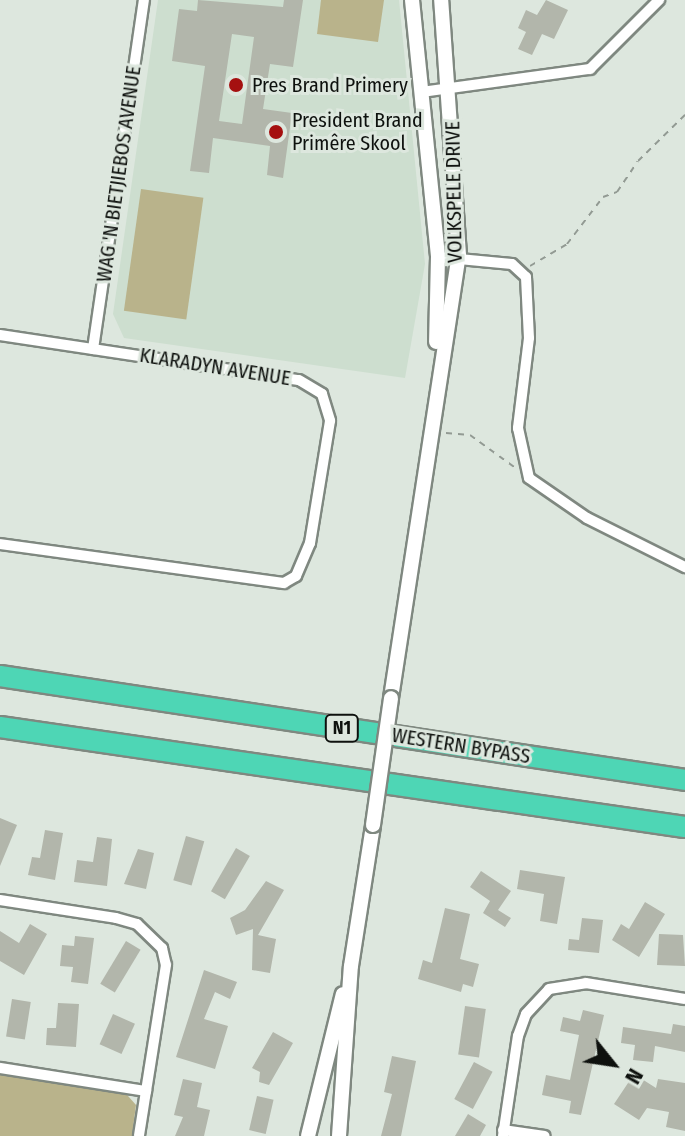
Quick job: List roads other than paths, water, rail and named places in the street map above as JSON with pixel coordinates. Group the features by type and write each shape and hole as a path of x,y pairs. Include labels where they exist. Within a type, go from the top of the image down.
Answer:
{"highway":[{"name":"WESTERN BYPASS","path":"0,676 685,780"},
{"path":"0,727 685,827"}],"street":[{"name":"WAG 'N BIETJIEBOS AVENUE","path":"93,349 144,0"},
{"name":"VOLKSPELE DRIVE","path":"412,0 438,257 429,431"},
{"name":"VOLKSPELE DRIVE","path":"351,966 429,431 459,255 450,91 441,0"},
{"path":"421,92 450,91 590,69 659,0"},
{"path":"438,257 459,255 522,270 529,338 519,452 529,478 587,518 685,567"},
{"name":"KLARADYN AVENUE","path":"0,335 299,380 322,394 330,421 304,562 296,576 265,584 0,544"},
{"path":"0,900 137,924 162,948 166,965 139,1136"},
{"path":"308,1136 318,1086 351,966"},
{"path":"339,1136 351,966"},
{"path":"545,1136 503,1133 518,1036 526,1014 549,989 586,983 685,999"},
{"path":"0,1068 146,1091"},
{"path":"318,1086 344,1089"}],"place":[{"name":"Pres Brand Primery","path":"236,85"},
{"name":"President Brand Primêre Skool","path":"276,132"}]}
